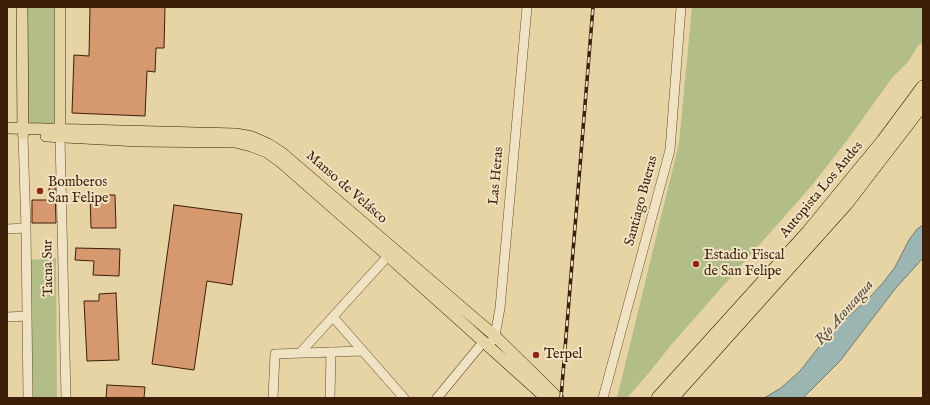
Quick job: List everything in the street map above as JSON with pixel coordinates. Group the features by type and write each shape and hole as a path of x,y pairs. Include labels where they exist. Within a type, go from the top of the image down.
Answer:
{"highway":[{"name":"Autopista Los Andes","path":"664,397 809,231 883,141 923,87"},
{"name":"Autopista Los Andes","path":"664,397 846,204 923,104"}],"main road":[{"path":"22,7 23,132"},
{"path":"7,135 23,132 60,133 60,7"},
{"path":"7,128 23,132"},
{"name":"Manso de Velásco","path":"60,133 139,141 235,142 259,149 282,163 487,343 546,398"},
{"name":"Manso de Velásco","path":"60,133 236,134 252,137 268,144 282,153 495,336 558,398"}],"street":[{"name":"Las Heras","path":"437,398 495,336 500,308 527,7"},
{"name":"Santiago Bueras","path":"603,398 670,150 681,7"},
{"path":"23,132 28,398"},
{"name":"Tacna Sur","path":"60,133 66,398"},
{"path":"7,229 26,228"},
{"path":"300,353 388,256"},
{"path":"7,317 26,316"},
{"path":"333,317 404,398"},
{"path":"273,398 275,354 362,350"},
{"path":"330,398 331,352"}],"green space":[{"path":"24,7 57,7 58,125 25,123"},
{"name":"Estadio Fiscal de San Felipe","path":"692,7 923,7 923,42 918,46 908,62 892,78 813,184 671,345 627,398 617,398 679,143"},
{"path":"56,258 57,398 29,398 29,260"}],"water":[{"path":"923,225 923,258 895,289 840,361 803,398 764,398 781,388 800,371 829,334 869,298 883,283 895,267 909,240 917,229"}],"building":[{"path":"90,7 165,7 164,48 156,48 155,72 147,71 145,116 72,113 74,55 89,56"},
{"path":"49,185 55,185 56,223 32,223 32,200 49,200"},
{"path":"90,195 115,195 116,228 91,228"},
{"path":"174,205 242,214 232,285 207,281 194,370 152,364"},
{"path":"76,248 120,249 119,276 93,275 94,261 75,260"},
{"path":"116,293 119,360 87,361 84,301 99,301 99,294"},
{"path":"107,385 145,387 144,398 106,398"}],"railway":[{"path":"561,398 593,7"}],"place":[{"name":"Bomberos San Felipe","path":"40,191"},
{"name":"Estadio Fiscal de San Felipe","path":"696,264"},
{"name":"Terpel","path":"536,355"}],"water label":[{"name":"Río Aconcagua","path":"845,313"}]}
